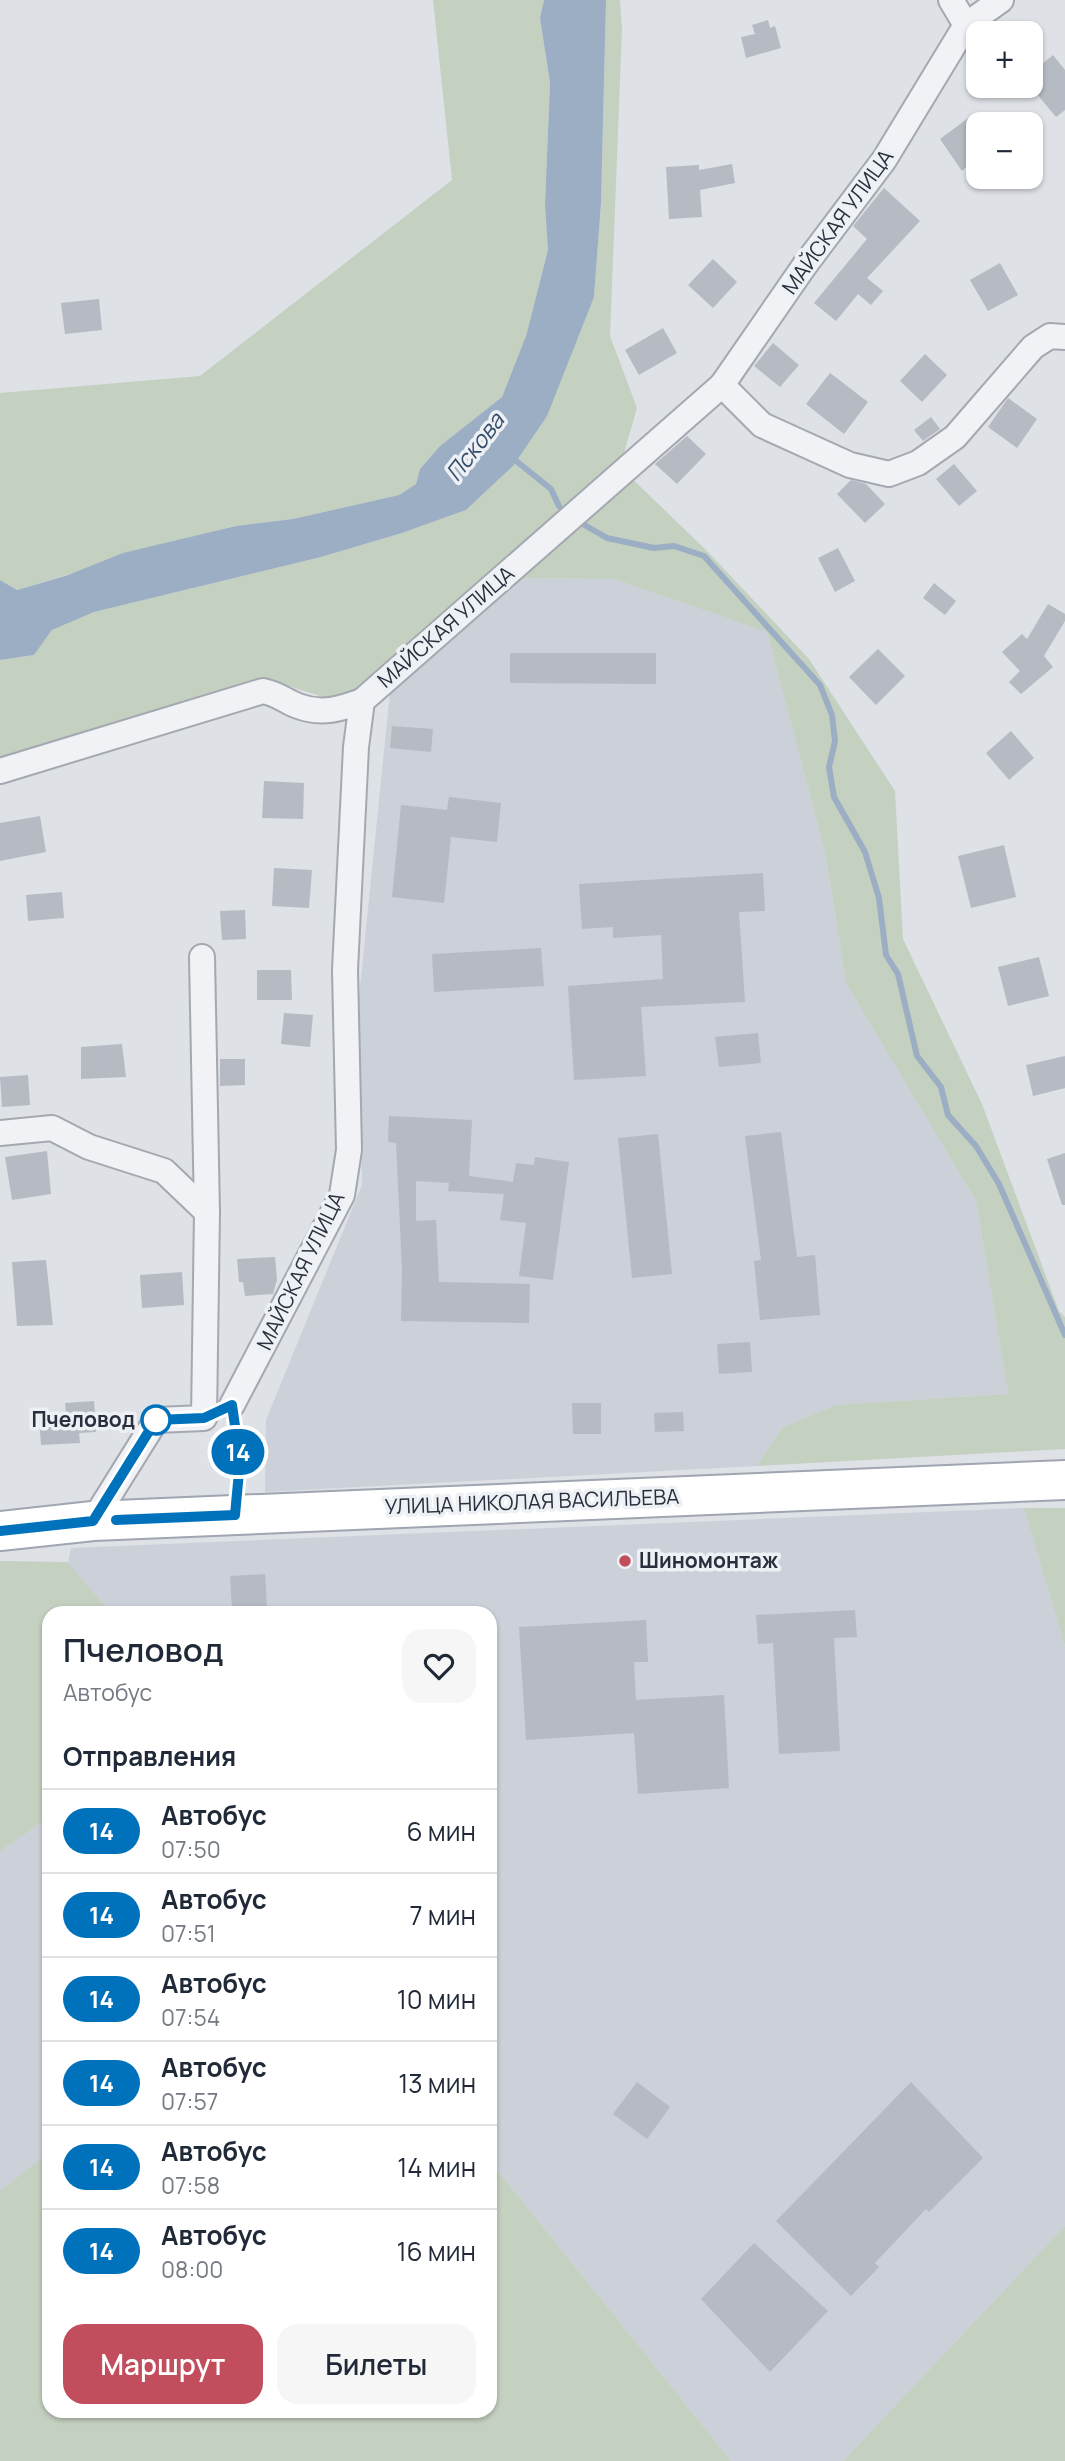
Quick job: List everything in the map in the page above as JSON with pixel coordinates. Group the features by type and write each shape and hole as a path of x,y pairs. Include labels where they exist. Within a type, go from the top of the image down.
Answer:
{"main road":[{"name":"УЛИЦА НИКОЛАЯ ВАСИЛЬЕВА","path":"0,1531 93,1521 1065,1480"}],"street":[{"path":"951,0 966,24"},
{"name":"МАЙСКАЯ УЛИЦА","path":"970,21 1001,0"},
{"name":"МАЙСКАЯ УЛИЦА","path":"232,1405 342,1195 349,1150 345,970 356,747 362,701 722,385 805,265 884,160 966,24"},
{"path":"722,385 762,425 839,461 889,474 918,463 955,437 1033,347 1050,336 1065,337"},
{"path":"0,771 263,691 282,695 297,706 330,712 362,701"},
{"path":"93,1521 156,1420 204,1418 207,1212 202,957"},
{"path":"0,1133 52,1128 89,1147 164,1171 207,1212"}],"shaded area":[{"path":"523,578 614,579 767,632 825,852 846,983 976,1201 1008,1394 836,1405 783,1427 757,1466 265,1492 266,1420 362,1185 359,998 390,692"},
{"path":"1024,1508 1065,1646 1065,2226 843,2461 731,2461 497,2170 497,1606 60,1606 71,1548"},
{"path":"42,1699 42,2158 0,2191 0,1851 15,1840"}],"green space":[{"path":"433,0 544,0 540,18 550,83 545,205 548,250 526,336 502,397 440,446 420,469 416,484 399,495 293,519 236,526 191,537 17,590 0,580 0,393 200,376 452,180"},
{"path":"606,0 620,0 622,29 610,336 637,408 620,467 707,551 809,659 895,791 903,939 982,1104 1059,1311 1065,1317 1065,1449 757,1466 783,1427 836,1405 1008,1394 976,1201 846,983 825,852 767,632 614,579 523,578 390,692 342,703 273,681 74,737 0,772 0,660 34,655 52,630 94,612 321,557 402,533 466,510 513,466 594,297 601,203"},
{"path":"1024,1508 1065,1508 1065,1646"},
{"path":"0,1561 67,1562 105,1606 42,1606 42,1822 0,1851"},
{"path":"42,2158 42,2418 497,2418 497,2170 731,2461 0,2461 0,2191"},
{"path":"1065,2226 1065,2461 843,2461"}],"water":[{"name":"Пскова","path":"544,0 606,0 601,203 594,297 547,416 513,466 466,510 402,533 321,557 94,612 52,630 34,655 0,660 0,580 17,590 68,575 123,553 236,526 293,519 399,495 416,484 420,469 440,446 502,397 526,336 548,250 545,205 550,83 540,18"}],"building":[{"path":"768,20 770,28 775,26 781,48 746,58 741,37 755,34 752,25"},
{"path":"1053,55 1065,70 1065,110 1056,117 1040,98 1043,98 1043,63"},
{"path":"966,120 966,167 962,171 940,139"},
{"path":"732,164 735,183 700,190 702,217 669,219 666,167 699,165 699,170"},
{"path":"884,188 920,221 867,278 883,291 871,305 858,294 836,321 814,303 867,239 853,226"},
{"path":"713,259 737,282 713,308 688,285"},
{"path":"1000,263 1018,295 988,311 970,280"},
{"path":"99,299 102,330 65,334 61,303"},
{"path":"663,328 677,353 639,375 625,350"},
{"path":"773,343 799,365 780,387 754,366"},
{"path":"925,354 947,375 922,402 900,381"},
{"path":"830,373 868,402 844,434 806,404"},
{"path":"1008,398 1037,419 1017,448 988,427"},
{"path":"931,417 940,429 923,441 914,430"},
{"path":"687,436 706,454 677,484 655,464"},
{"path":"954,464 977,491 959,506 936,479"},
{"path":"851,480 866,484 885,504 865,523 837,494"},
{"path":"838,548 855,581 835,592 818,558"},
{"path":"934,583 956,601 945,615 923,598"},
{"path":"1048,604 1065,614 1065,621 1044,656 1053,667 1021,694 1009,682 1020,671 1002,652 1022,634 1027,639"},
{"path":"878,649 905,676 876,705 849,677"},
{"path":"510,653 656,653 656,684 510,683"},
{"path":"392,726 433,729 431,752 390,748"},
{"path":"1011,731 1034,758 1009,780 986,753"},
{"path":"264,781 304,783 303,819 262,818"},
{"path":"449,797 501,803 497,842 451,837 444,903 392,897 401,805 447,810"},
{"path":"40,816 46,852 0,861 0,823"},
{"path":"1004,845 1016,897 971,908 958,856"},
{"path":"274,868 312,870 309,908 272,906"},
{"path":"763,873 765,911 739,912 745,1002 641,1007 646,1076 574,1080 568,986 663,979 661,935 613,938 613,927 582,929 579,884"},
{"path":"62,892 64,918 28,921 26,895"},
{"path":"245,910 246,939 222,940 220,911"},
{"path":"541,948 544,986 434,992 432,954"},
{"path":"1039,957 1049,996 1008,1006 998,967"},
{"path":"257,970 291,970 292,1000 257,1000"},
{"path":"284,1013 313,1015 310,1047 281,1044"},
{"path":"758,1033 761,1063 719,1067 715,1037"},
{"path":"122,1044 126,1077 81,1079 81,1047"},
{"path":"1065,1056 1065,1088 1033,1096 1026,1065"},
{"path":"220,1059 245,1059 245,1085 220,1086"},
{"path":"28,1075 30,1105 2,1107 0,1077"},
{"path":"389,1116 472,1120 469,1176 513,1182 516,1163 534,1165 535,1157 569,1162 553,1280 519,1276 526,1223 500,1220 504,1194 448,1191 449,1183 416,1181 416,1221 436,1220 439,1282 530,1284 529,1323 401,1321 402,1269 396,1143 388,1142"},
{"path":"781,1132 797,1257 815,1255 820,1315 760,1320 754,1261 761,1260 745,1136"},
{"path":"658,1134 672,1274 632,1278 618,1138"},
{"path":"47,1151 51,1194 12,1200 5,1157"},
{"path":"1065,1153 1065,1205 1062,1205 1047,1159"},
{"path":"275,1257 277,1280 273,1294 245,1296 243,1282 239,1282 237,1259"},
{"path":"46,1260 53,1325 17,1326 12,1262"},
{"path":"182,1272 184,1305 142,1308 140,1275"},
{"path":"750,1342 752,1372 719,1374 717,1344"},
{"path":"94,1401 96,1432 79,1433 80,1443 41,1445 39,1417 66,1415 65,1403"},
{"path":"572,1403 601,1403 601,1434 573,1434"},
{"path":"683,1412 684,1431 655,1432 654,1413"},
{"path":"265,1574 267,1606 232,1606 230,1576"},
{"path":"855,1610 857,1637 834,1638 840,1751 779,1754 773,1643 758,1644 756,1615"},
{"path":"646,1620 648,1662 634,1662 636,1700 724,1695 729,1788 638,1794 634,1733 526,1740 519,1627"},
{"path":"637,2082 670,2107 647,2139 613,2114"},
{"path":"911,2082 983,2158 929,2212 926,2209 875,2263 879,2267 851,2296 776,2221"},
{"path":"754,2243 828,2311 770,2372 701,2299"}],"waterway":[{"path":"510,456 551,489 559,506"},
{"path":"581,523 607,538 654,548 674,546 704,556 820,685 832,715 835,741 829,767 834,797 865,852 879,898 886,955 898,974 917,1056 941,1087 948,1115 976,1146 999,1184 1065,1335"}],"bus line":[{"name":"14","path":"0,1531 93,1521 156,1420 204,1418 232,1405 240,1461 235,1515 116,1520"}],"place":[{"name":"Пчеловод","path":"156,1420"},
{"name":"Шиномонтаж","path":"625,1561"}]}
